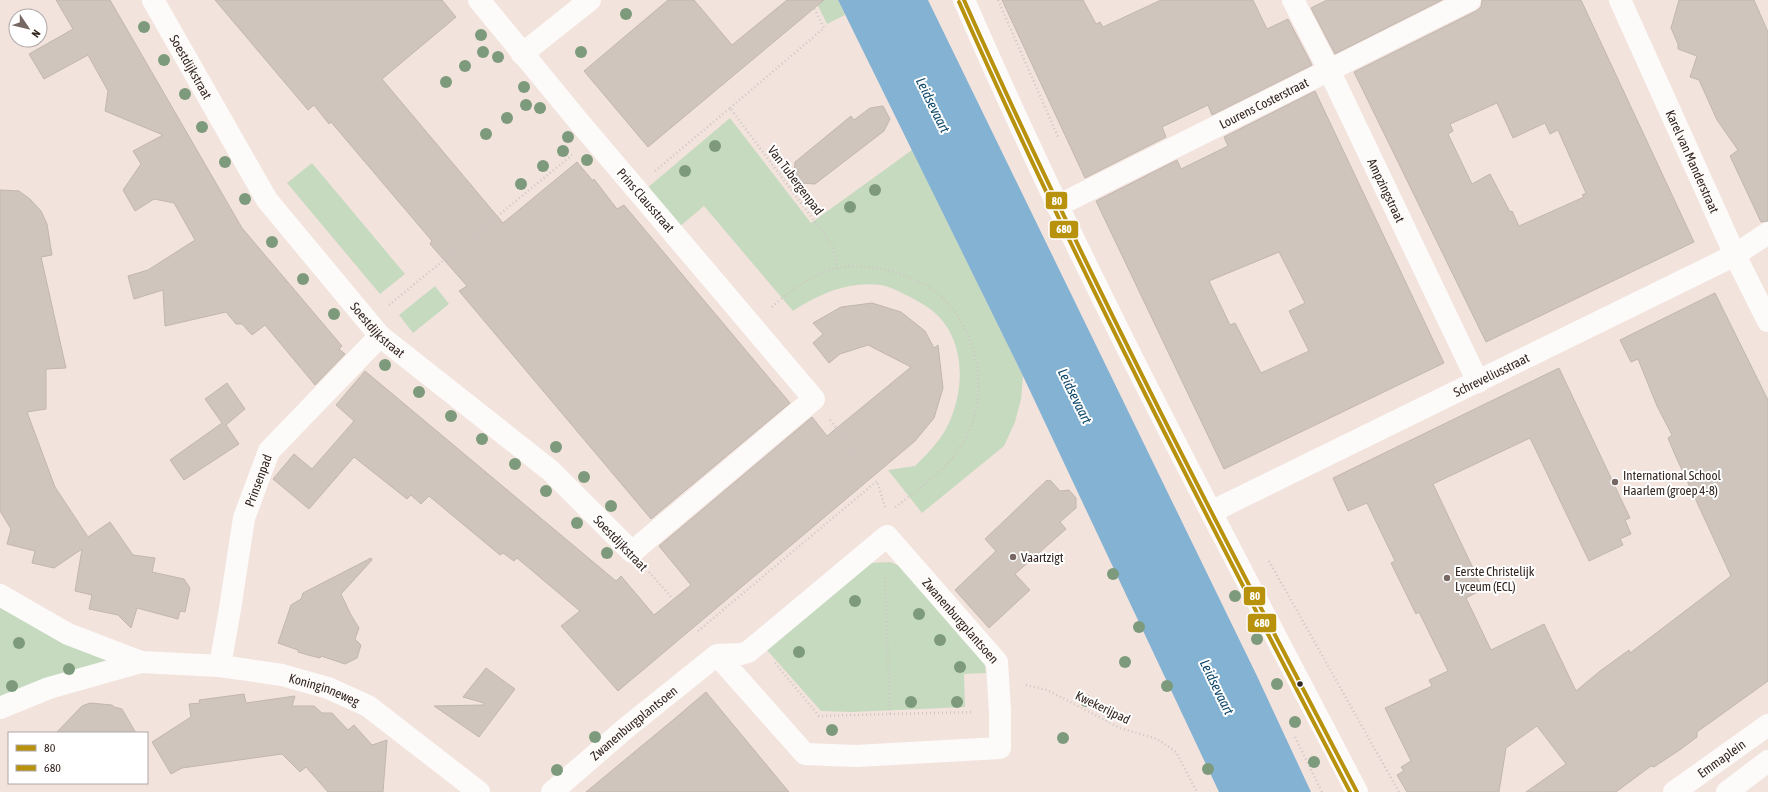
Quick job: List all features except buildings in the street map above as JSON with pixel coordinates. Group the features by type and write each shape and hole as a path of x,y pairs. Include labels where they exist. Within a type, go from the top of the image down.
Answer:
{"street":[{"name":"Soestdijkstraat","path":"153,0 268,200 374,329 551,471 632,552"},
{"name":"Prins Clausstraat","path":"480,0 522,54 592,138 814,399"},
{"path":"522,54 590,0"},
{"path":"964,0 1010,107 1056,206 1211,512 1357,792"},
{"name":"Ampzingstraat","path":"1293,0 1329,70 1478,382"},
{"name":"Lourens Costerstraat","path":"1056,206 1470,0"},
{"name":"Karel van Manderstraat","path":"1620,0 1735,255 1768,321"},
{"name":"Schreveliusstraat","path":"1211,512 1735,255 1768,233"},
{"name":"Prinsenpad","path":"220,666 244,518 269,451 374,329"},
{"path":"632,552 814,399"},
{"path":"717,655 741,654 748,652 887,536"},
{"name":"Zwanenburgplantsoen","path":"552,792 626,728 717,655 805,754 856,756 1000,748 999,682 997,662 887,536"},
{"name":"Koninginneweg","path":"0,595 68,634 140,662 220,666 282,675 328,688 368,706 479,792"},
{"name":"Koninginneweg","path":"0,708 49,688 140,662"},
{"name":"Emmaplein","path":"1674,792 1768,725"},
{"path":"1727,792 1768,761"}],"path":[{"path":"635,188 824,28 810,0"},
{"path":"998,0 1060,142"},
{"name":"Van Tubergenpad","path":"730,108 834,246 837,268"},
{"path":"374,329 592,138"},
{"path":"752,325 782,298 809,279 837,268 865,266 890,271 915,279 938,294 955,312 975,354 979,375 978,396 973,422 963,443 948,463 932,478 887,514"},
{"path":"814,399 859,458"},
{"path":"698,631 876,481"},
{"path":"887,536 884,560 890,714"},
{"name":"Soestdijkstraat","path":"632,552 673,599"},
{"path":"1266,555 1399,792"},
{"path":"759,643 819,716 1000,712"},
{"name":"Kwekerijpad","path":"999,682 1021,684 1047,690 1120,728 1157,738 1176,752 1197,792"}],"green space":[{"path":"815,0 838,0 845,15 827,24"},
{"path":"730,118 811,223 912,150 1023,376 1021,399 1015,422 1004,446 922,513 888,470 915,466 928,453 946,429 957,400 960,368 958,353 953,338 935,313 921,303 893,289 881,285 869,284 834,290 813,299 793,311 704,206 673,232 640,194"},
{"path":"312,163 405,274 380,294 287,183"},
{"path":"435,286 449,304 413,333 399,315"},
{"path":"890,562 905,568 984,659 986,673 964,674 965,707 852,712 821,711 766,649 869,563"},
{"path":"0,595 141,662 0,708"}],"water":[{"name":"Leidsevaart","path":"838,0 928,0 1257,676 1311,792 1219,792 1023,376"}],"transit line":[{"name":"80","path":"964,0 1057,201 1154,399 1357,792"},
{"name":"680","path":"959,2 1004,102 1099,301 1248,596 1350,792"}],"place":[{"name":"International School Haarlem (groep 4-8)","path":"1615,482"},
{"name":"Vaartzigt","path":"1013,557"},
{"name":"Eerste Christelijk Lyceum (ECL)","path":"1447,578"}]}
